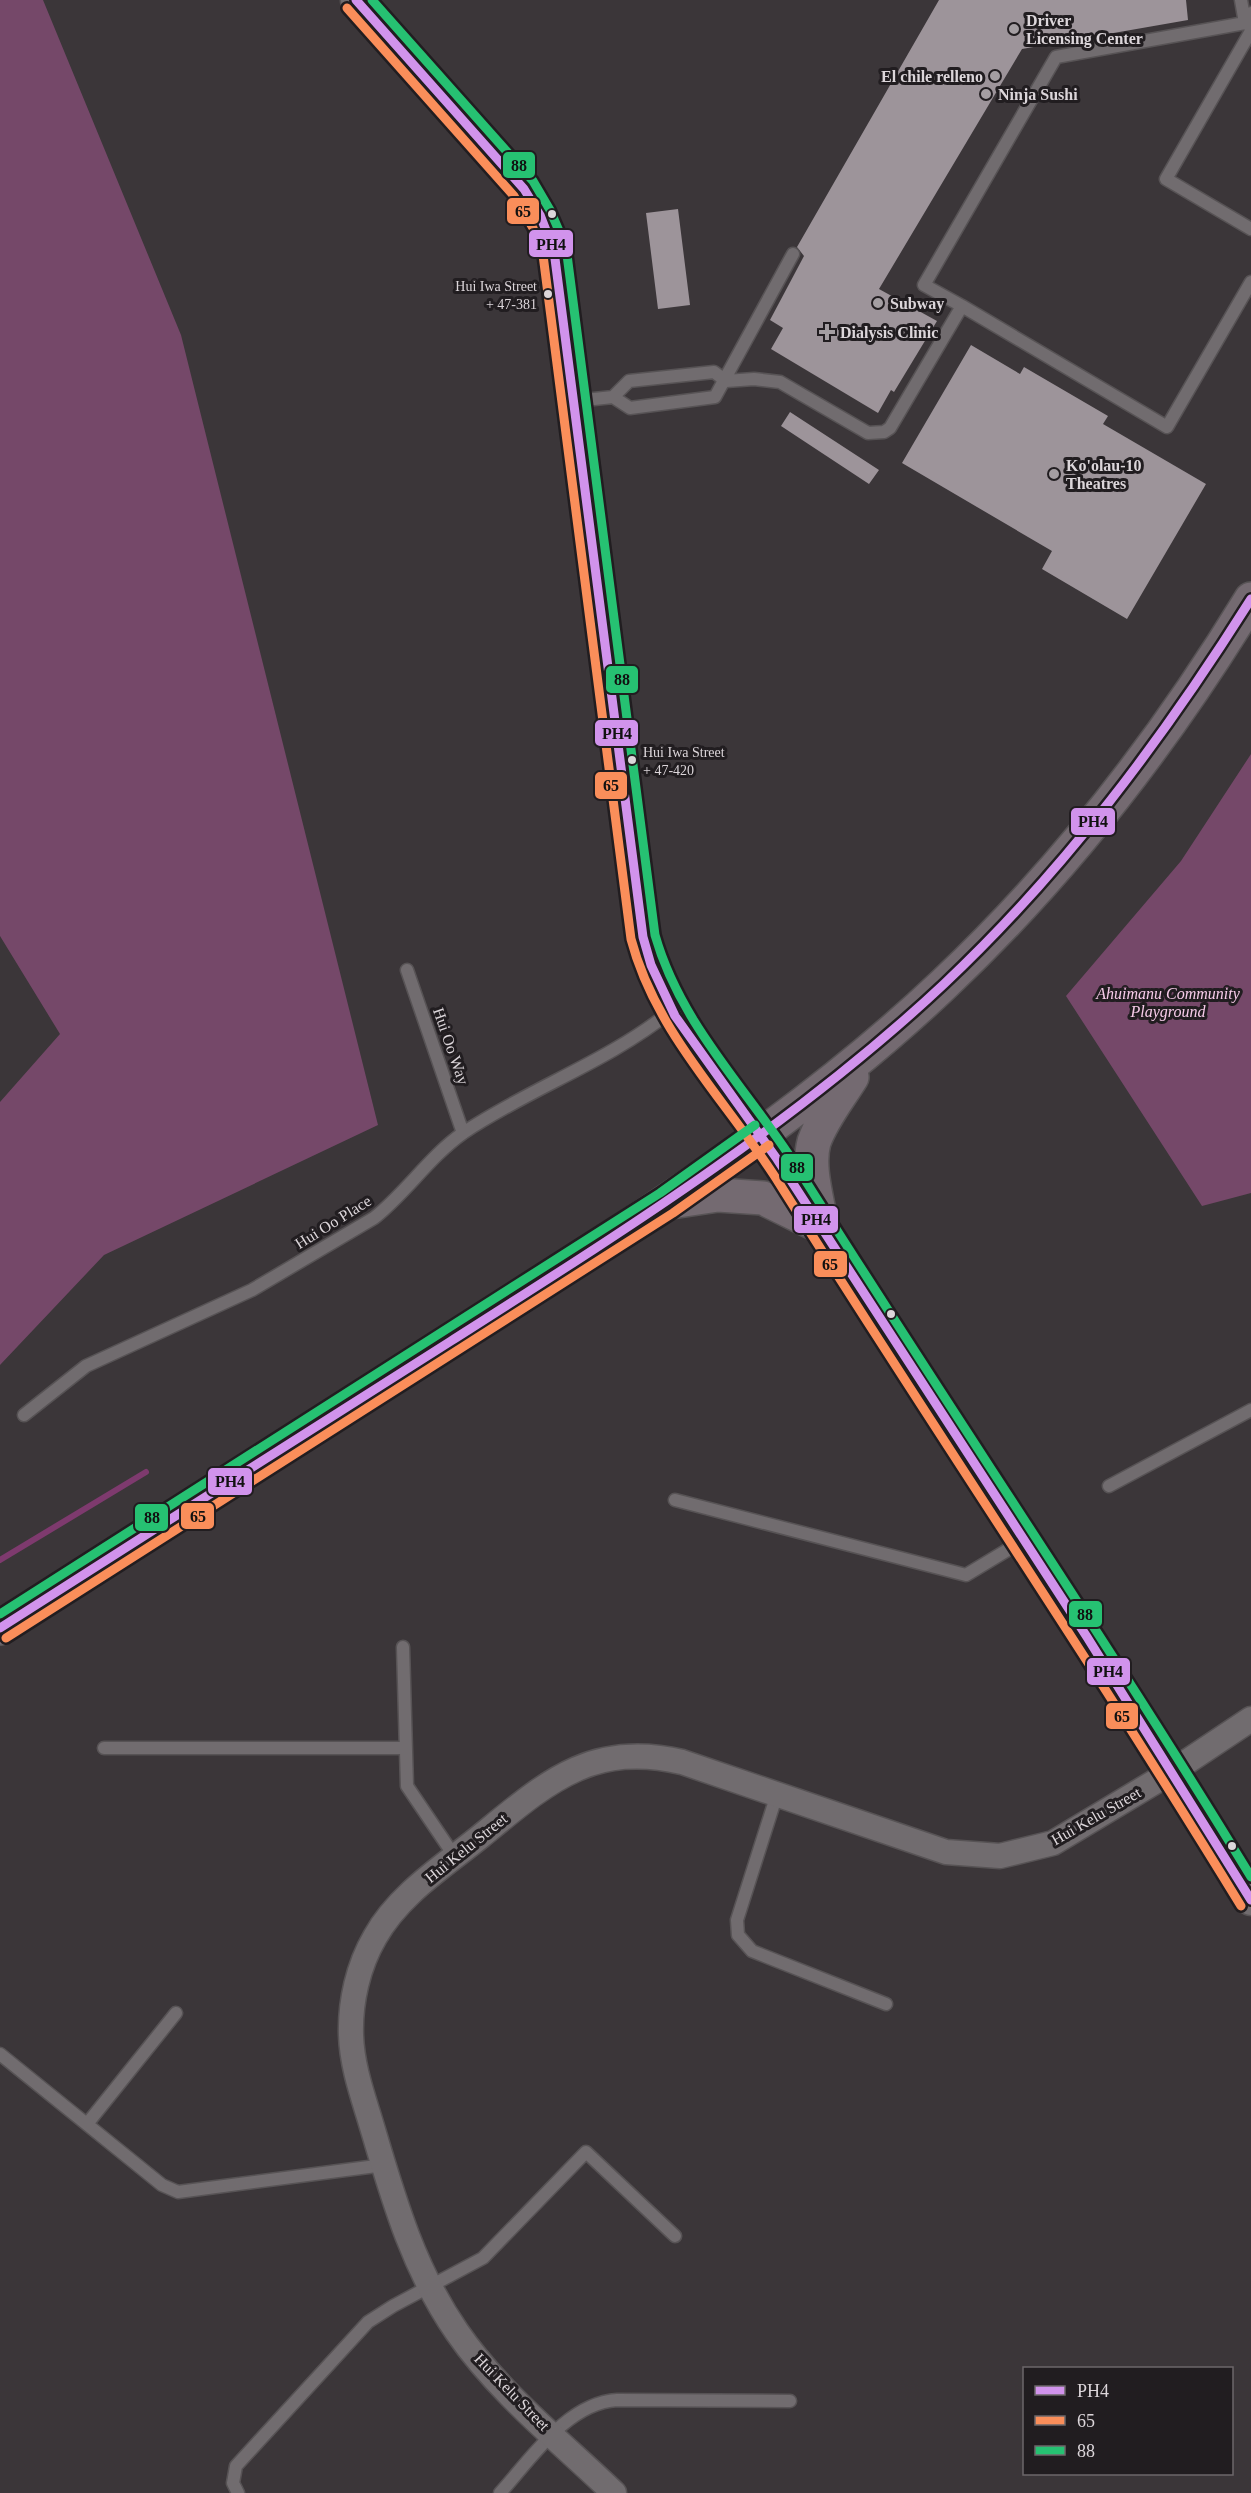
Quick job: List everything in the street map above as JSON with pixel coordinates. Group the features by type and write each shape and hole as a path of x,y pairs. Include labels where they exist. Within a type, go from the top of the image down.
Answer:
{"main road":[{"path":"0,1628 667,1203 762,1135 867,1052 944,985 997,933 1096,822 1185,703 1251,600"},
{"path":"822,1227 812,1165 813,1145 820,1126 867,1052"},
{"path":"667,1203 742,1195 763,1198 822,1227"}],"street":[{"path":"356,0 524,189 545,222 557,261 643,936 653,974 671,1011 762,1135 1173,1771 1251,1900"},
{"name":"Hui Kelu Street","path":"614,2493 494,2377 475,2355 430,2287 408,2240 353,2054 351,2017 358,1977 374,1937 399,1902 538,1789 577,1767 598,1760 640,1755 661,1757 946,1852 1000,1856 1053,1843 1173,1771 1251,1719"}],"lane":[{"path":"1241,0 1249,23 1166,179 1251,229"},
{"path":"1249,23 1056,57 924,285 1167,427 1251,282"},
{"path":"575,401 614,397 630,408 715,397 726,381 793,254"},
{"path":"614,397 629,381 714,372 726,381 754,378 780,382 868,433 884,432 890,428 962,306"},
{"name":"Hui Oo Way","path":"407,970 463,1133"},
{"name":"Hui Oo Place","path":"24,1415 86,1366 252,1290 374,1218 390,1205 433,1159 463,1133 636,1038 671,1011"},
{"path":"1109,1486 1251,1410"},
{"path":"675,1500 966,1575 1024,1540"},
{"path":"403,1647 406,1779 410,1793 455,1857"},
{"path":"104,1748 405,1748"},
{"path":"777,1794 737,1920 741,1941 752,1951 886,2004"},
{"path":"87,2124 176,2013"},
{"path":"0,2054 162,2185 185,2193 384,2165"},
{"path":"238,2493 233,2483 236,2466 360,2331 377,2315 483,2258 586,2152 675,2236"},
{"path":"500,2493 554,2435 579,2412 606,2401 790,2401"}],"green space":[{"path":"0,0 43,0 181,335 378,1125 104,1255 0,1365 0,1102 60,1034 0,936"},
{"name":"Ahuimanu Community Playground","path":"1251,754 1251,1193 1202,1206 1066,996 1181,861"}],"building":[{"path":"939,0 1186,0 1188,20 1022,49 879,289 937,321 894,392 891,390 878,413 771,349 783,328 770,320 804,256 797,247"},
{"path":"678,209 690,305 658,309 646,213"},
{"name":"Ko'olau-10 Theatres","path":"971,345 1020,374 1024,367 1108,416 1103,424 1206,484 1127,619 1042,569 1052,551 902,463"},
{"path":"790,412 879,470 869,484 781,426"}],"waterway":[{"path":"0,1560 146,1472"}],"transit line":[{"name":"PH4","path":"356,0 524,189 540,215 554,251 643,937 651,965 675,1016 777,1159 1087,1637 1251,1900"},
{"name":"88","path":"372,0 533,181 550,210 566,247 655,935 667,968 699,1030 800,1172 1140,1700 1251,1877"},
{"name":"65","path":"347,8 514,196 533,228 543,255 631,939 642,973 675,1037 779,1183 1127,1724 1241,1906"},
{"name":"PH4","path":"0,1628 643,1217 706,1174 829,1083 944,984 988,941 1071,849 1147,753 1251,599"},
{"name":"88","path":"0,1614 660,1193 755,1125"},
{"name":"65","path":"6,1638 673,1213 769,1145"}],"place":[{"name":"Driver Licensing Center","path":"1014,29"},
{"name":"El chile relleno","path":"995,76"},
{"name":"Ninja Sushi","path":"986,94"},
{"name":"Hui Iwa Street + 47-381","path":"548,294"},
{"name":"Subway","path":"878,303"},
{"name":"Dialysis Clinic","path":"827,332"},
{"name":"Ko'olau-10 Theatres","path":"1054,474"},
{"name":"Hui Iwa Street + 47-420","path":"632,760"}]}
